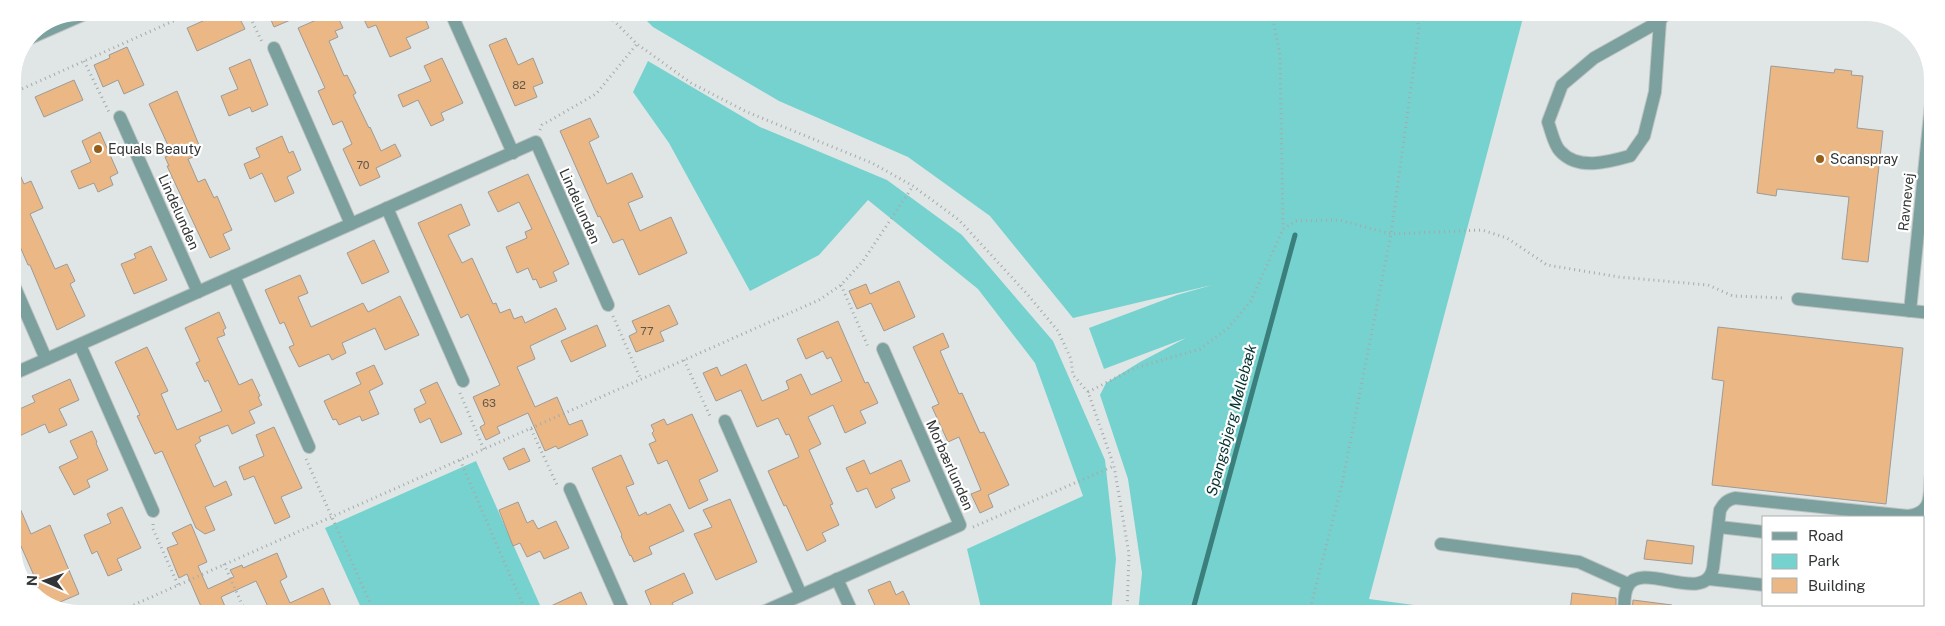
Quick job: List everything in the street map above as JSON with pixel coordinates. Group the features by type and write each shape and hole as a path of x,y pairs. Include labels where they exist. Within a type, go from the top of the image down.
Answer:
{"street":[{"path":"455,21 513,153"},
{"path":"1657,21 1594,58 1562,85 1548,122 1559,151 1575,161 1605,163 1630,156 1644,136 1655,92 1662,21"},
{"path":"274,48 351,224"},
{"name":"Lindelunden","path":"120,117 198,292"},
{"path":"21,370 536,142"},
{"name":"Lindelunden","path":"536,142 608,305"},
{"name":"Ravnevej","path":"1910,311 1924,174"},
{"path":"387,208 463,381"},
{"path":"234,276 309,447"},
{"path":"1798,299 1924,312"},
{"path":"21,301 46,359"},
{"path":"80,345 153,511"},
{"name":"Morbærlunden","path":"779,605 960,525 883,349"},
{"path":"725,421 802,595"},
{"path":"570,489 621,605"},
{"path":"1708,579 1712,574 1720,510 1723,504 1734,498 1908,516 1923,515"},
{"path":"1718,527 1762,532"},
{"path":"1441,544 1579,562 1628,584"},
{"path":"1625,605 1628,584 1637,578 1697,583 1708,579 1762,586"},
{"path":"837,579 849,605"}],"path":[{"path":"21,89 173,21"},
{"path":"252,21 263,46 274,48"},
{"path":"614,21 637,44 691,83 739,108 791,131 872,163 913,186 959,220 997,260 1058,331 1071,359 1073,375 1088,392 1114,466 1129,554 1127,605"},
{"path":"1088,392 1135,368 1200,349 1228,328 1251,301 1283,229 1280,55 1273,21"},
{"path":"1311,605 1342,484 1391,234 1419,29 1417,21"},
{"path":"536,142 542,124 596,94 637,44"},
{"path":"84,61 109,112 120,117"},
{"path":"133,605 819,300 842,285 863,261 913,186"},
{"path":"1283,229 1296,221 1339,220 1391,234 1482,230 1508,238 1547,265 1619,277 1708,286 1733,296 1798,299"},
{"path":"842,285 872,354 883,349"},
{"path":"608,305 641,380"},
{"path":"684,360 710,416 725,421"},
{"path":"463,381 460,391 484,450"},
{"path":"531,429 556,485 570,489"},
{"path":"309,447 306,460 371,605"},
{"path":"460,460 523,605"},
{"path":"960,525 972,527 1114,466"},
{"path":"153,511 153,529 178,585"},
{"path":"224,564 242,605"}],"green space":[{"path":"647,21 1522,21 1369,599 1414,605 1139,605 1142,573 1128,479 1100,395 1106,383 1140,362 1186,338 1104,369 1089,328 1177,295 1212,285 1073,318 990,216 908,157 779,101 653,27"},
{"path":"648,61 760,127 887,180 962,235 1053,341 1105,460 1116,559 1112,605 980,605 967,549 1083,496 1035,363 978,289 868,200 819,255 750,291 669,143 633,92"},
{"path":"476,461 540,605 360,605 325,528"}],"building":[{"path":"203,21 241,21 245,29 197,51 187,28"},
{"path":"271,21 288,21 274,27"},
{"path":"314,21 340,21 343,28 335,31 338,37 329,41 344,76 347,75 356,93 353,95 381,151 395,144 401,156 376,168 380,177 360,186 343,149 352,144 342,121 333,125 318,91 325,88 298,28"},
{"path":"365,21 426,21 429,28 406,38 411,48 390,57 376,25 368,28"},
{"path":"506,38 518,65 533,58 543,83 533,87 537,97 515,106 489,45"},
{"path":"127,47 144,85 124,94 118,80 103,87 94,65 110,58 109,55"},
{"path":"442,58 463,103 441,113 444,120 431,126 418,100 403,107 398,95 431,81 424,66"},
{"path":"250,59 268,105 252,112 250,107 229,116 221,96 238,89 229,68"},
{"name":"Scanspray","path":"1771,66 1834,73 1835,69 1852,71 1851,75 1863,76 1857,128 1883,131 1868,262 1842,259 1849,197 1777,189 1776,196 1757,193"},
{"path":"74,80 83,100 44,117 35,97"},
{"path":"177,91 201,150 197,152 198,155 188,159 198,182 205,179 214,198 217,196 232,230 223,234 230,249 210,258 167,166 169,166 165,157 172,154 149,104"},
{"path":"590,118 599,137 589,142 607,184 632,173 643,197 628,203 640,231 671,217 687,253 639,275 623,239 613,243 600,216 598,217 560,131"},
{"path":"100,132 118,173 110,177 113,185 98,192 94,183 79,189 71,171 91,162 82,141"},
{"path":"282,136 289,153 293,151 301,170 287,177 294,193 275,202 262,173 250,179 244,164 260,157 256,148"},
{"path":"528,174 569,264 553,272 557,281 540,288 536,279 533,280 528,268 517,273 506,247 527,238 525,232 532,229 519,202 498,212 488,192"},
{"path":"21,177 24,184 31,181 43,208 30,214 55,269 67,264 75,281 70,284 85,316 57,330 30,265 28,265 21,249"},
{"path":"461,204 470,225 448,235 462,263 472,258 493,304 496,303 500,313 510,309 514,319 522,316 525,323 556,308 566,329 530,346 535,359 517,367 535,407 557,397 569,425 582,420 588,435 558,449 556,446 545,451 528,413 497,427 500,433 486,440 480,427 485,424 473,397 500,385 468,314 461,318 418,223"},
{"path":"374,240 389,272 362,284 347,253"},
{"path":"151,246 167,280 134,294 121,264 136,258 134,254"},
{"path":"300,275 308,293 298,297 311,327 363,303 368,312 400,296 419,335 385,350 375,328 342,343 346,353 332,360 329,354 299,367 289,347 294,345 284,322 280,324 265,290"},
{"path":"899,281 915,317 884,331 871,303 857,309 849,291 866,284 870,294"},
{"path":"669,305 678,324 660,332 664,341 636,352 629,336 637,332 632,321"},
{"path":"219,312 226,328 223,330 225,335 217,338 239,385 252,379 262,405 249,411 255,423 232,434 228,425 199,437 201,441 195,445 214,487 226,481 232,495 205,507 215,530 205,534 196,528 162,451 155,454 137,416 140,415 115,362 147,347 168,391 161,394 177,430 222,411 208,380 205,382 196,363 200,361 185,328"},
{"path":"838,321 865,383 868,382 878,403 860,411 866,423 845,433 833,405 808,417 821,444 809,450 833,504 830,505 839,525 822,533 826,541 807,551 768,471 799,457 789,434 786,435 778,418 757,427 741,390 716,401 703,373 717,367 721,376 746,364 762,401 789,389 786,381 801,374 811,395 842,381 831,357 827,359 823,351 806,359 797,339"},
{"path":"597,325 606,346 571,362 561,341"},
{"path":"1718,327 1903,348 1886,504 1712,485 1724,381 1712,379"},
{"path":"943,333 949,347 940,351 959,394 962,393 980,433 984,432 1009,485 988,495 993,507 980,513 971,494 981,490 959,437 948,442 932,407 939,404 913,347"},
{"path":"374,365 383,384 369,391 379,414 362,421 360,416 339,425 336,419 333,420 324,401 361,384 356,373"},
{"path":"70,379 79,400 59,409 67,425 49,433 45,424 21,435 21,408 35,402 32,396"},
{"path":"437,382 462,434 441,443 430,418 420,423 414,409 426,403 420,390"},
{"path":"692,414 718,471 699,480 708,500 689,509 667,460 658,464 649,444 656,441 651,425 664,419 667,425"},
{"path":"274,427 302,488 281,497 290,517 275,524 254,476 244,480 239,467 264,456 256,435"},
{"path":"92,431 108,470 87,480 90,487 74,495 59,467 78,458 70,441"},
{"path":"524,448 530,461 509,470 503,458"},
{"path":"621,455 634,484 626,487 639,516 646,512 647,515 670,504 684,531 649,547 652,554 634,562 592,468"},
{"path":"864,460 870,474 901,460 910,481 891,489 895,498 876,508 867,488 857,492 846,468"},
{"path":"730,499 757,562 716,580 694,534 712,527 703,510"},
{"path":"518,502 527,523 533,520 538,529 556,521 569,548 544,559 540,551 527,557 520,543 513,546 499,510"},
{"path":"122,507 141,548 117,559 122,570 108,576 97,551 92,554 84,535 111,523 107,514"},
{"path":"21,511 31,534 50,525 79,594 61,602 47,595 39,587 21,546"},
{"path":"191,524 207,562 198,566 208,589 234,577 230,570 242,565 243,568 277,553 287,577 280,581 290,603 323,588 330,605 267,605 256,581 221,597 224,605 200,605 187,574 179,578 167,548 178,544 172,533"},
{"path":"1647,540 1694,546 1692,564 1644,559"},
{"path":"684,573 693,593 672,603 673,605 651,605 645,591"},
{"path":"890,581 896,595 903,591 910,605 875,605 868,590"},
{"path":"581,592 587,605 553,605"},
{"path":"1572,593 1616,598 1616,605 1571,605"},
{"path":"1633,600 1672,605 1633,605"}],"waterway":[{"name":"Spangsbjerg Møllebæk","path":"1194,605 1295,235"}],"place":[{"name":"Equals Beauty","path":"98,149"},
{"name":"Scanspray","path":"1820,159"}]}
